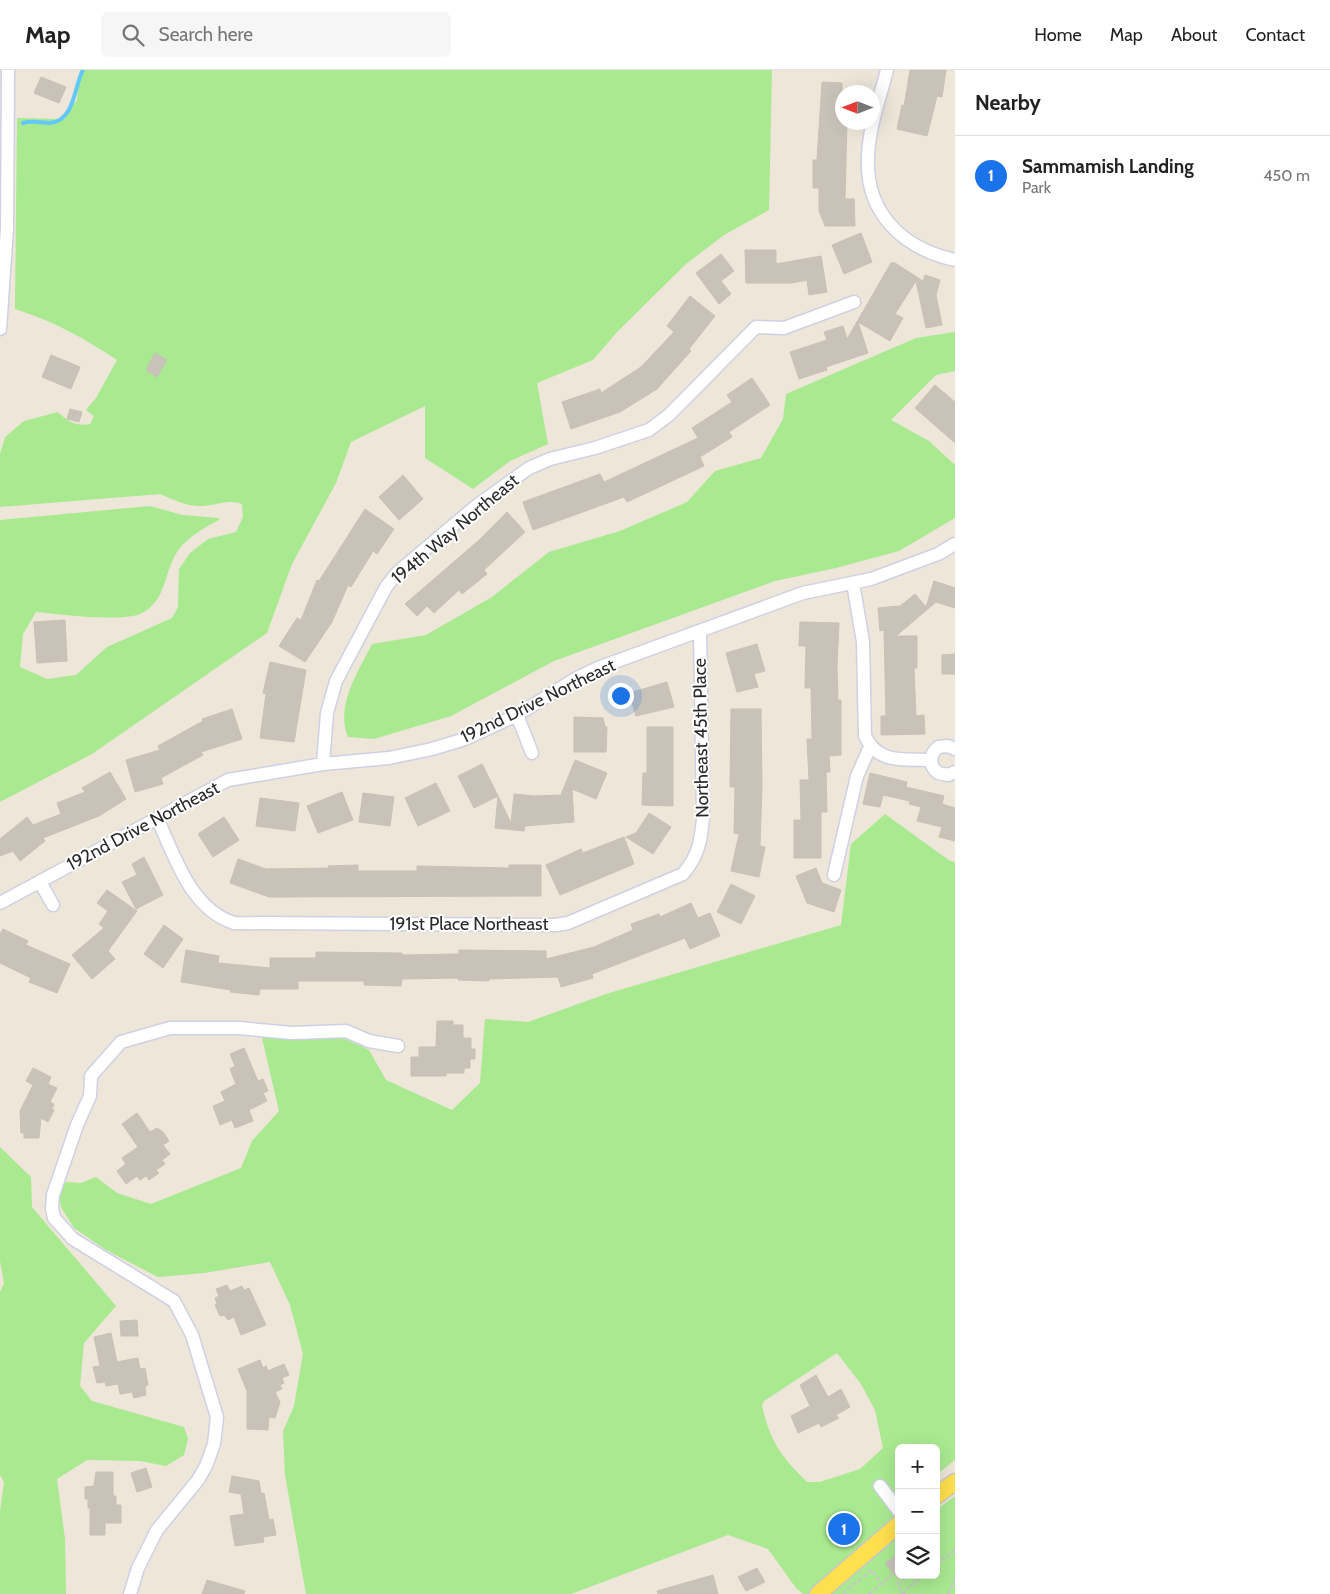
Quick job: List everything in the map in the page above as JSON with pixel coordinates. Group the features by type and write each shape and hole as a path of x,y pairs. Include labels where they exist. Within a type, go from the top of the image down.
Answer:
{"main road":[{"path":"940,1493 955,1482"},
{"path":"818,1594 895,1527"}],"street":[{"path":"0,329 8,70"},
{"path":"887,70 868,154 868,175 872,196 884,217 897,233 915,246 934,255 955,260"},
{"name":"194th Way Northeast","path":"323,764 326,713 336,681 386,587 398,572 475,507 528,468 550,459 649,430 668,415 756,327 784,328 854,302"},
{"name":"192nd Drive Northeast","path":"0,903 228,780 323,764 389,758 432,749 465,739 517,715 575,679 598,668 802,593 871,579 938,554 955,544"},
{"path":"853,583 863,642 863,721 865,736 870,747 881,756 931,760"},
{"name":"Northeast 45th Place","path":"700,631 703,818 701,845"},
{"path":"517,715 532,753"},
{"path":"955,749 948,746 938,748 931,760 932,766 938,773 948,775 955,772"},
{"path":"834,875 857,776 870,747"},
{"name":"191st Place Northeast","path":"157,818 196,897 213,913 234,923 568,923 682,874 694,862 701,845"},
{"path":"40,882 52,905"},
{"path":"130,1594 138,1568 157,1530 198,1480 206,1466 214,1444 217,1417 192,1335 174,1300 74,1239 54,1218 52,1208 53,1195 77,1125 90,1096 91,1076 121,1042 170,1028 239,1028 292,1033 346,1031 369,1041 398,1046"},
{"path":"880,1486 895,1506"}],"path":[{"path":"835,1522 856,1548"},
{"path":"940,1562 955,1550"},
{"path":"842,1594 872,1570 882,1584"},
{"path":"869,1594 895,1573"},
{"path":"904,1579 897,1585 903,1594 920,1579"},
{"path":"948,1594 955,1579"}],"green space":[{"path":"80,70 772,70 769,210 724,235 686,264 617,332 593,360 537,383 548,444 510,461 473,489 425,458 425,406 351,442 336,483 292,564 267,633 92,754 0,802 0,520 150,506 182,515 219,518 219,520 192,536 179,549 170,566 161,592 150,607 142,613 133,616 106,618 36,612 23,634 20,667 47,679 76,675 107,647 172,618 178,607 179,569 190,553 208,539 236,532 243,517 242,504 227,502 203,506 192,505 181,503 160,494 0,507 0,454 5,437 24,421 58,412 65,418 80,425 90,424 94,416 86,410 96,398 117,360 68,331 15,309 17,118 65,119 66,113 77,100"},
{"path":"955,332 955,371 936,375 891,420 929,441 955,465 955,518 899,551 836,568 775,581 554,661 451,716 374,739 348,737 344,713 346,701 372,644 426,635 492,597 549,552 620,531 687,502 715,471 761,458 783,419 786,394 916,338"},
{"path":"885,814 950,861 955,862 955,1460 940,1472 940,1444 895,1444 895,1579 940,1579 940,1507 955,1496 955,1594 803,1594 796,1588 768,1549 728,1535 571,1594 306,1594 285,1475 283,1431 294,1406 303,1354 290,1305 270,1262 204,1273 158,1277 106,1250 74,1228 61,1207 57,1191 66,1182 81,1183 96,1177 117,1193 151,1204 241,1168 252,1141 279,1111 262,1038 343,1038 369,1050 386,1080 452,1110 480,1083 485,1019 528,1022 606,994 841,925 851,844","holes":["837,1353 861,1384 875,1410 883,1448 860,1469 820,1482 807,1482 778,1448 769,1430 762,1406 764,1401"]},
{"path":"0,1147 31,1177 32,1207 116,1306 84,1343 80,1386 92,1401 184,1427 188,1439 184,1455 166,1466 140,1461 87,1460 57,1479 65,1539 66,1594 0,1594 0,1512 4,1482 0,1475 0,1292 4,1283 0,1261"}],"building":[{"path":"910,70 946,70 942,97 937,96 927,136 897,129 902,105 904,106"},
{"path":"41,77 66,87 59,103 34,93"},
{"path":"822,82 842,83 842,85 835,85 835,130 847,130 845,199 854,199 855,226 825,226 819,211 819,188 813,188 813,160 817,160"},
{"path":"861,233 872,262 844,274 832,245"},
{"path":"745,250 776,250 776,264 821,256 827,292 809,295 807,280 792,283 746,283"},
{"path":"721,254 734,271 721,281 731,294 719,304 696,273"},
{"path":"891,263 895,263 923,281 925,275 940,280 936,295 942,325 926,328 916,281 895,314 903,318 890,341 858,322 868,353 826,367 827,370 799,379 790,352 827,340 824,332 843,326 847,339"},
{"path":"690,296 715,316 689,349 691,351 657,389 620,412 571,429 562,402 600,389 601,393 641,367 674,332 667,326"},
{"path":"155,353 167,360 157,377 146,370"},
{"path":"51,355 80,367 71,389 42,377"},
{"path":"752,378 770,405 729,432 732,437 700,457 704,466 627,502 624,497 533,530 523,502 600,474 604,482 698,438 692,428 732,402 727,395"},
{"path":"935,385 955,402 955,443 915,408"},
{"path":"70,409 82,412 79,422 67,419"},
{"path":"403,475 423,499 399,520 379,497"},
{"path":"365,509 394,529 377,554 373,551 351,587 348,585 332,622 305,662 279,646 297,618 301,620 317,580 319,581"},
{"path":"507,512 525,532 484,570 487,574 462,594 459,590 434,613 427,606 417,616 405,604 478,541"},
{"path":"934,581 955,588 955,608 936,602 896,636 917,636 917,668 914,668 916,716 924,715 925,734 881,735 881,716 886,716 884,630 880,631 878,608 900,606 915,594 926,607"},
{"path":"65,620 67,661 37,663 34,622"},
{"path":"800,622 839,623 837,666 838,700 841,700 841,755 829,756 830,772 826,772 827,812 821,812 821,858 794,858 794,820 801,820 800,780 809,780 807,739 812,739 811,688 805,688 806,646 799,646"},
{"path":"757,644 765,671 754,674 758,687 737,692 726,653"},
{"path":"955,654 955,674 942,674 942,655"},
{"path":"270,662 306,670 294,742 260,738 266,694 263,693"},
{"path":"667,682 674,707 636,716 629,693"},
{"path":"232,709 242,739 201,752 203,755 161,778 163,784 135,792 126,760 160,750 158,746 203,721 202,719"},
{"path":"731,709 761,709 762,787 760,846 765,847 759,877 731,871 739,834 734,833 735,787 730,787"},
{"path":"574,717 603,718 605,727 607,727 606,752 574,752"},
{"path":"647,727 673,727 673,806 642,805 643,773 647,773"},
{"path":"575,760 607,773 596,799 572,789 574,822 525,826 524,831 495,828 498,796 511,823 514,794 535,796 561,795"},
{"path":"482,764 498,796 474,808 458,776"},
{"path":"110,772 126,799 99,816 43,838 45,841 20,861 13,851 0,856 0,839 27,817 33,825 61,814 57,803 85,792 82,788"},
{"path":"870,773 907,782 906,787 944,796 942,804 955,808 955,841 939,837 942,827 917,821 921,807 909,804 910,801 883,795 880,807 863,804"},
{"path":"436,783 450,811 418,826 405,798"},
{"path":"342,792 353,820 318,833 307,806"},
{"path":"363,793 394,797 390,826 359,822"},
{"path":"260,798 299,803 295,831 256,826"},
{"path":"649,813 671,827 653,854 626,837 636,833"},
{"path":"224,817 239,840 213,857 198,834"},
{"path":"624,837 634,864 560,895 546,865 581,849 583,853"},
{"path":"144,857 163,895 136,909 122,882 137,875 132,864"},
{"path":"238,859 266,869 329,868 328,866 358,865 358,871 417,871 417,866 509,868 509,865 541,865 541,896 269,897 230,883"},
{"path":"816,868 822,883 841,890 834,912 807,903 796,876"},
{"path":"731,884 755,896 741,924 717,912"},
{"path":"107,890 137,911 108,951 115,959 92,979 72,955 104,928 99,924 108,911 97,903"},
{"path":"691,903 698,918 710,913 720,936 690,949 685,938 592,974 593,978 561,987 558,977 489,979 489,981 458,980 458,978 402,979 401,986 364,985 364,981 298,981 298,989 260,989 259,995 230,992 231,990 181,982 186,950 219,956 218,963 270,968 270,958 316,958 316,952 402,953 402,955 459,954 459,950 546,951 546,959 594,947 633,930 631,924 659,914 660,917"},
{"path":"164,925 183,939 163,968 144,954"},
{"path":"3,929 28,941 26,945 70,964 57,993 29,982 31,978 0,963 0,934"},
{"path":"437,1021 453,1021 453,1025 463,1025 463,1038 471,1038 471,1049 475,1049 475,1059 470,1059 470,1068 464,1068 464,1073 446,1073 446,1076 411,1076 411,1057 419,1057 419,1047 436,1047"},
{"path":"244,1048 258,1081 263,1079 268,1091 263,1093 267,1101 249,1110 253,1121 235,1128 232,1120 220,1125 213,1106 225,1101 221,1092 236,1084 230,1069 235,1066 230,1054"},
{"path":"33,1068 51,1077 48,1084 57,1088 50,1102 54,1104 52,1109 54,1110 48,1122 41,1118 39,1138 24,1138 24,1133 21,1133 20,1111 33,1085 26,1081"},
{"path":"137,1113 150,1132 157,1128 163,1132 169,1141 163,1145 170,1154 162,1160 165,1164 156,1170 159,1173 149,1180 146,1176 140,1180 137,1176 126,1184 117,1171 126,1164 122,1158 138,1147 122,1124"},
{"path":"227,1285 230,1291 242,1286 244,1290 249,1288 266,1325 241,1335 234,1317 228,1320 224,1315 220,1316 215,1305 217,1304 215,1298 219,1296 216,1289"},
{"path":"137,1320 138,1336 121,1336 120,1321"},
{"path":"111,1333 117,1362 138,1358 140,1369 145,1368 148,1385 145,1386 146,1395 134,1398 132,1392 120,1394 118,1384 106,1386 105,1382 97,1383 93,1367 100,1366 94,1337"},
{"path":"260,1360 263,1368 266,1366 268,1371 284,1364 289,1375 282,1378 284,1383 280,1385 282,1389 275,1392 280,1402 275,1418 269,1417 268,1430 247,1429 247,1391 238,1369"},
{"path":"816,1375 828,1397 841,1389 850,1407 836,1415 839,1418 821,1427 819,1423 798,1433 791,1416 810,1406 800,1385"},
{"path":"146,1468 152,1487 137,1492 131,1473"},
{"path":"96,1472 113,1472 113,1496 116,1496 116,1505 121,1505 121,1523 105,1523 105,1535 90,1535 90,1508 88,1508 88,1499 85,1499 85,1487 94,1486"},
{"path":"232,1476 259,1481 261,1494 264,1493 269,1520 273,1519 276,1535 263,1537 264,1542 235,1546 230,1516 244,1514 241,1494 229,1492"},
{"path":"895,1555 895,1575 885,1564"},
{"path":"757,1568 765,1582 746,1591 738,1577"},
{"path":"713,1575 718,1594 658,1594 657,1591"},
{"path":"207,1580 245,1591 244,1594 202,1594"}],"waterway":[{"path":"23,123 50,123 58,121 64,116 69,110 83,70"}],"place":[{"name":"Sammamish Landing","path":"844,1529"}]}
